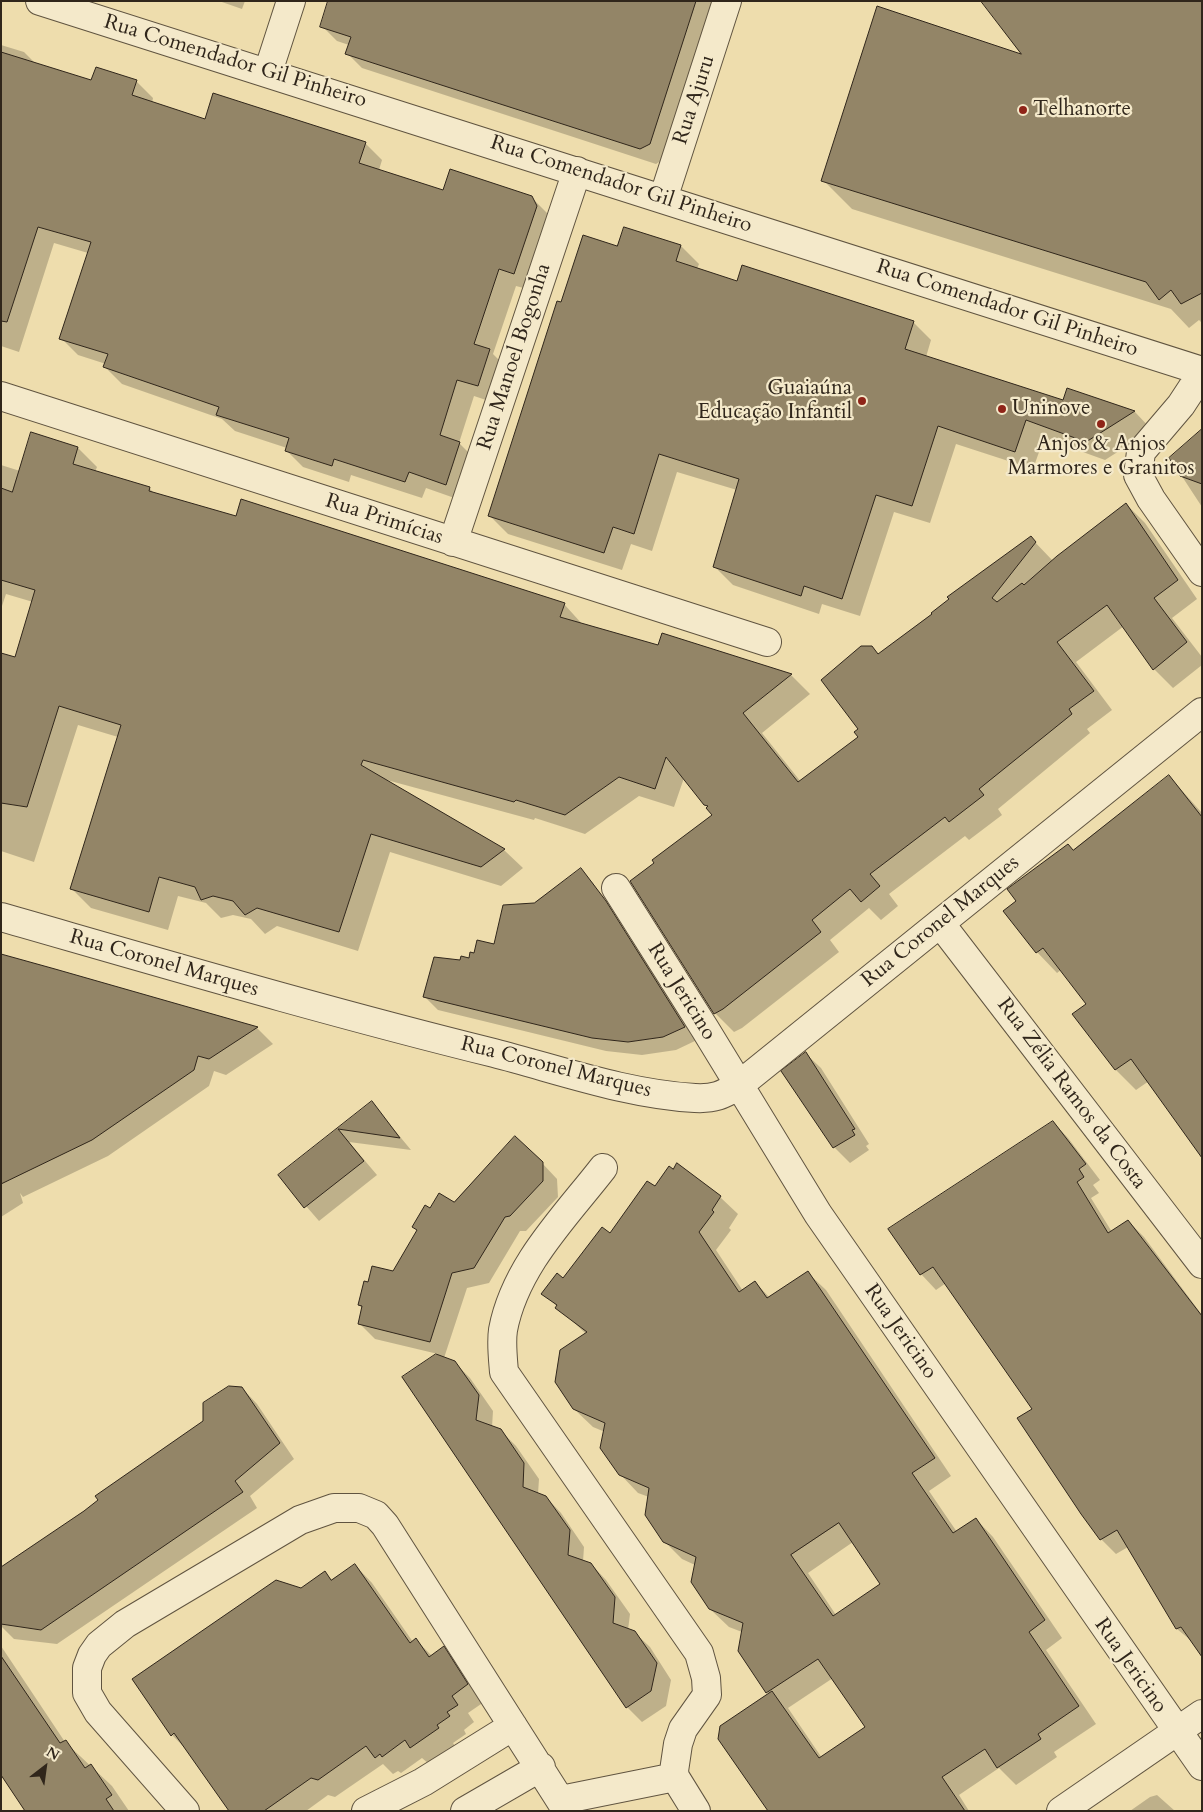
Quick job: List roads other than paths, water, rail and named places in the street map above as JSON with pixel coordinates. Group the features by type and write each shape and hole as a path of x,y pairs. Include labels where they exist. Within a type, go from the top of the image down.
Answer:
{"street":[{"path":"268,72 291,1"},
{"name":"Rua Ajuru","path":"663,198 727,1"},
{"name":"Rua Comendador Gil Pinheiro","path":"52,3 1202,372"},
{"name":"Rua Manoel Bogonha","path":"453,542 577,171"},
{"path":"1202,372 1181,405 1141,452 1138,474 1151,499 1202,572"},
{"name":"Rua Primícias","path":"1,396 767,642"},
{"name":"Rua Coronel Marques","path":"1,917 390,1027 554,1068 632,1091 696,1098 719,1097 738,1086 1202,712"},
{"name":"Rua Jericino","path":"616,888 706,1028 738,1086 818,1214 1176,1732 1202,1766"},
{"name":"Rua Zélia Ramos da Costa","path":"940,923 1202,1264"},
{"path":"603,1168 536,1254 520,1280 503,1331 504,1372 698,1653 706,1678 707,1695 687,1721 680,1737 675,1757 675,1777 696,1811"},
{"path":"184,1811 98,1712 87,1693 87,1668 92,1655 99,1645 125,1624 300,1520 334,1508 359,1508 376,1516 385,1525 564,1805 675,1777"},
{"path":"1060,1811 1202,1714"},
{"path":"366,1811 423,1782 513,1726"},
{"path":"465,1811 541,1767"}],"place":[{"name":"Telhanorte","path":"1023,110"},
{"name":"Guaiaúna Educação Infantil","path":"862,401"},
{"name":"Uninove","path":"1002,409"},
{"name":"Anjos & Anjos Marmores e Granitos","path":"1101,424"}]}
